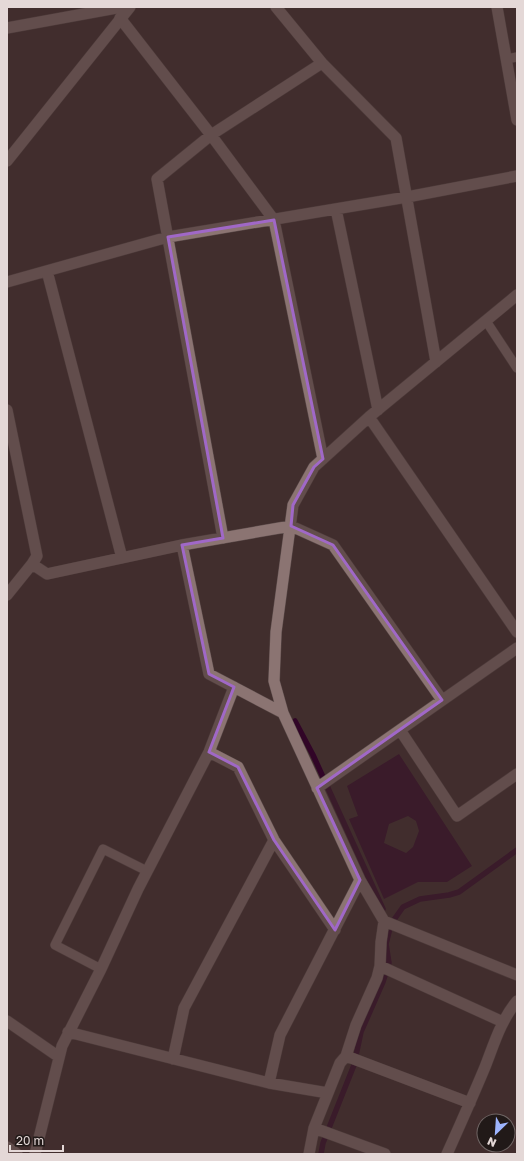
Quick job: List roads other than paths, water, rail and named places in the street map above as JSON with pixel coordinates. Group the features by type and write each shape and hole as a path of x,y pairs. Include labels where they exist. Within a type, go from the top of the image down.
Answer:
{"street":[{"path":"7,161 121,13 130,7"},
{"path":"276,7 322,63 396,138 436,362"},
{"path":"497,7 512,58 517,120"},
{"path":"7,28 121,13"},
{"path":"121,13 274,220 323,459"},
{"path":"223,538 158,180 211,136 322,63"},
{"path":"7,282 168,238 407,197 517,176"},
{"path":"336,209 378,410"},
{"path":"47,271 122,558"},
{"path":"517,295 369,417 314,467 293,505 276,632 274,680 283,713 317,788 360,880 384,921 517,975"},
{"path":"7,410 37,556 7,595"},
{"path":"369,417 517,632"},
{"path":"32,564 47,574 182,545 291,526 333,545 442,700"},
{"path":"182,545 209,674 283,713"},
{"path":"317,788 517,648"},
{"path":"35,1154 62,1046 101,969 147,871 208,752 234,687"},
{"path":"400,730 457,816 517,774"},
{"path":"208,752 238,766 274,840 335,930"},
{"path":"173,1059 184,1008 274,840"},
{"path":"269,1083 280,1034 360,880"},
{"path":"309,1154 314,1128 340,1063 346,1056 356,1025 377,978 380,966 384,921"},
{"path":"380,966 503,1022"},
{"path":"447,1154 470,1104 503,1022 512,1006 517,1001"},
{"path":"7,1021 59,1057"},
{"path":"68,1032 269,1083 328,1093"},
{"path":"346,1056 470,1104"},
{"path":"314,1128 385,1154"},
{"path":"7,1147 17,1154"}],"lane":[{"path":"486,321 517,368"},
{"path":"101,969 55,945 103,849 147,871"}],"waterway":[{"path":"295,721 313,755 383,909"},
{"path":"321,1154 323,1143 354,1065 361,1032 383,982 389,963 386,944 391,924 403,907 420,899 459,892 517,850"}]}
